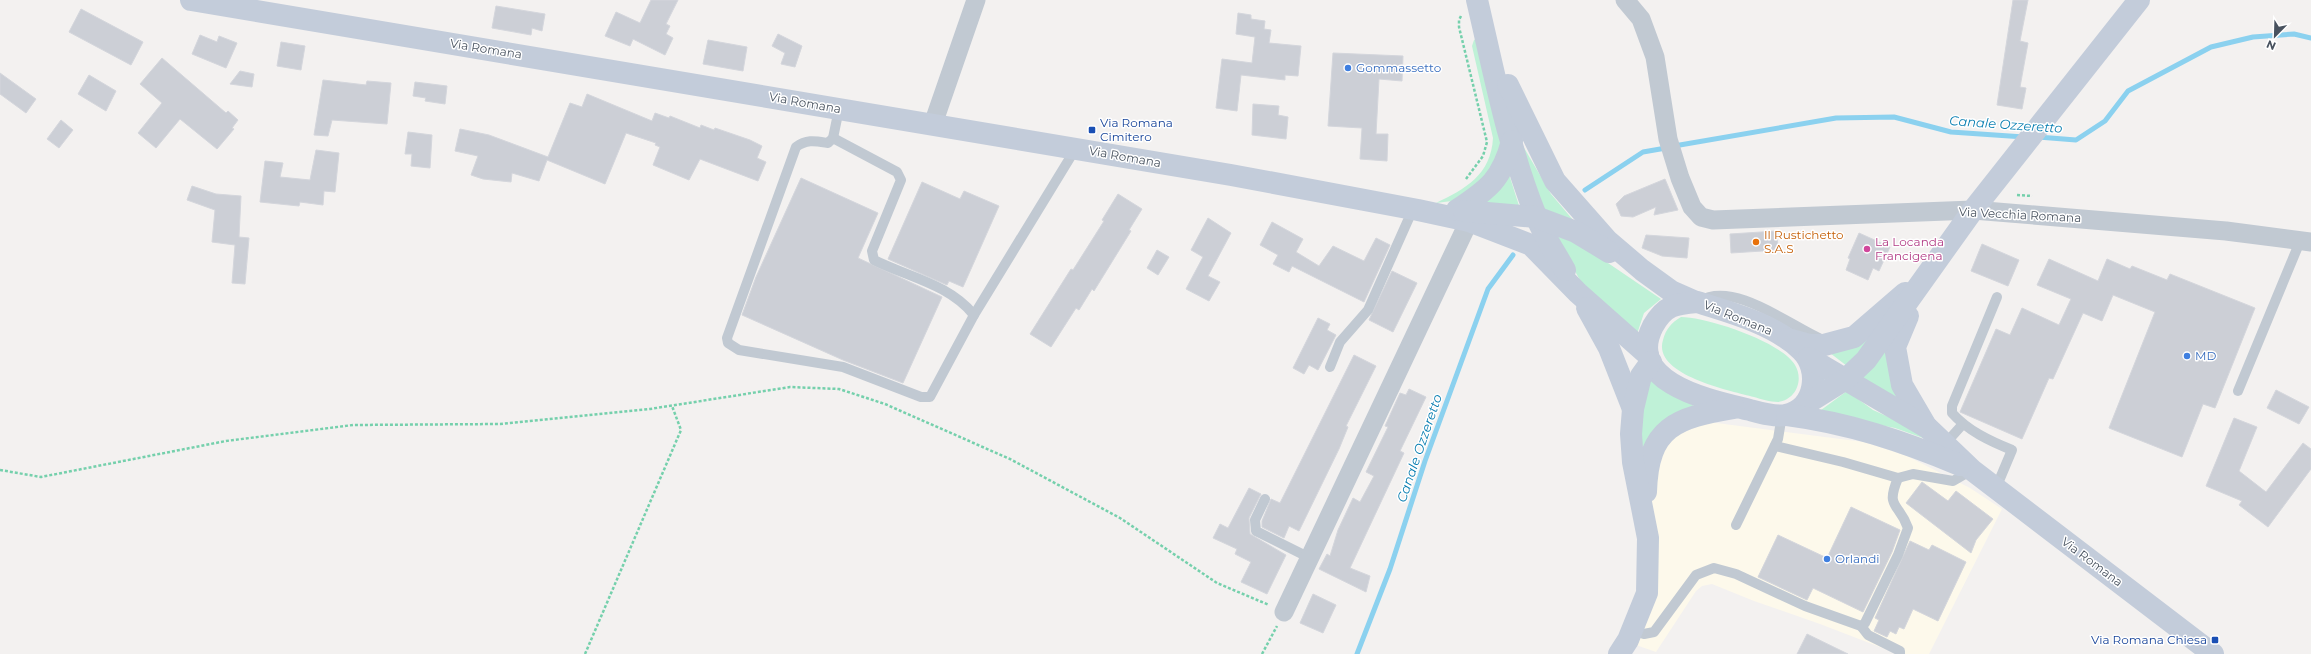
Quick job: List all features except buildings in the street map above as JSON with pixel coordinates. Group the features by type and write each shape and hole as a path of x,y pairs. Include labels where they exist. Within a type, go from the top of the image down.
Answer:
{"main road":[{"name":"Via Romana","path":"191,0 1076,148 1416,209 1463,216"},
{"path":"1477,0 1488,53 1512,141 1536,217 1609,348 1633,409"},
{"path":"1784,415 1806,404 1846,380 1866,360 1973,210 2139,0"},
{"path":"1486,39 1555,181 1607,240 1642,270 1671,291 1698,302"},
{"path":"1463,216 1492,185 1503,170 1512,141"},
{"path":"1463,216 1536,217 1576,232 1642,270"},
{"path":"1463,216 1531,245 1578,293 1650,358 1669,383 1693,394 1739,407 1824,420 1881,434 1972,470"},
{"path":"1788,339 1810,345 1829,344 1854,337 1882,311 1924,278"},
{"path":"1924,278 1895,347 1902,385 1928,428 1972,470"},
{"name":"Via Romana","path":"1650,358 1647,344 1661,314 1676,304 1698,302 1755,322 1788,339 1809,358 1928,428"},
{"path":"1619,654 1632,630 1647,593 1648,538 1633,462 1631,434 1633,409 1641,376 1650,358"},
{"path":"1806,404 1814,387 1809,358"},
{"path":"1645,519 1646,478 1650,454 1660,438 1674,424 1691,418 1739,407"},
{"name":"Via Romana","path":"1972,470 2213,654"}],"street":[{"path":"933,124 976,0"},
{"name":"Via Vecchia Romana","path":"1625,0 1641,19 1655,57 1668,139 1675,163 1692,207 1701,217 1713,220 1973,210 2226,231 2306,241"},
{"path":"1284,612 1310,558 1463,216"}],"lane":[{"path":"839,109 833,138 828,143 811,141 802,143 796,147 727,338 728,343 739,350 843,367 921,398 930,397 974,315 1076,148"},
{"path":"833,138 897,172 901,180 872,251 874,260 948,291 963,302 974,315"},
{"path":"1330,368 1340,342 1368,310 1416,209"},
{"path":"2238,391 2306,241"},
{"path":"1698,302 1712,295 1720,295 1743,301 1778,316 1829,344"},
{"path":"1996,488 2012,450 1962,425 1952,413 1952,406 1998,297"},
{"path":"1736,525 1775,446 1784,415"},
{"path":"1945,444 1962,425"},
{"path":"1775,446 1843,462 1898,478 1913,474 1953,481 1972,470"},
{"path":"1861,626 1868,616 1898,555 1908,528 1905,519 1893,505 1892,494 1898,478"},
{"path":"1265,499 1255,520 1256,531 1310,558"},
{"path":"1632,630 1644,634 1654,632 1696,575 1714,568 1736,574 1805,606 1861,626 1868,635 1900,651 1900,654"}],"path":[{"path":"0,470 41,477 226,441 353,424 500,424 672,406 790,387 839,389 885,404 1010,459 1120,518 1217,583 1284,612 1262,654"},
{"path":"585,654 681,430 672,406"}],"shaded area":[{"path":"1709,422 1864,442 1907,456 1970,488 2002,509 1929,654 1898,654 1712,584 1702,586 1696,591 1656,652 1636,645 1651,491 1664,450 1676,435"}],"green space":[{"path":"1476,39 1500,135 1500,152 1489,176 1452,201 1436,203 1457,192 1475,179 1482,171 1491,151 1493,138 1472,46 1474,40"},
{"path":"1520,141 1551,194 1579,227 1544,212"},
{"path":"1508,171 1520,209 1479,204"},
{"path":"1560,235 1580,244 1661,299 1644,313 1635,340 1581,282 1557,239"},
{"path":"1681,317 1708,321 1743,332 1775,348 1787,356 1798,371 1798,383 1794,393 1790,397 1778,402 1769,401 1712,386 1681,372 1669,363 1663,352 1663,340 1667,329"},
{"path":"1875,333 1847,366 1830,353"},
{"path":"1888,346 1900,401 1858,379"},
{"path":"1648,378 1694,406 1643,450 1640,430"},
{"path":"1847,391 1873,410 1913,428 1937,443 1895,428 1817,413"}],"waterway":[{"name":"Canale Ozzeretto","path":"2038,137 2076,140 2105,121 2128,91 2211,47 2253,37 2294,34 2311,38"},
{"name":"Canale Ozzeretto","path":"1674,146 1836,118 1894,117 1951,132 2024,137"},
{"name":"Canale Ozzeretto","path":"1585,190 1643,152 1666,148"},
{"name":"Canale Ozzeretto","path":"1357,654 1390,569 1425,461 1488,289 1513,255"}],"place":[{"name":"Gommassetto","path":"1348,68"},
{"name":"Via Romana Cimitero","path":"1092,130"},
{"name":"Il Rustichetto S.A.S","path":"1756,242"},
{"name":"La Locanda Francigena","path":"1867,249"},
{"name":"MD","path":"2187,356"},
{"name":"Orlandi","path":"1827,559"},
{"name":"Via Romana Chiesa","path":"2215,640"}]}
